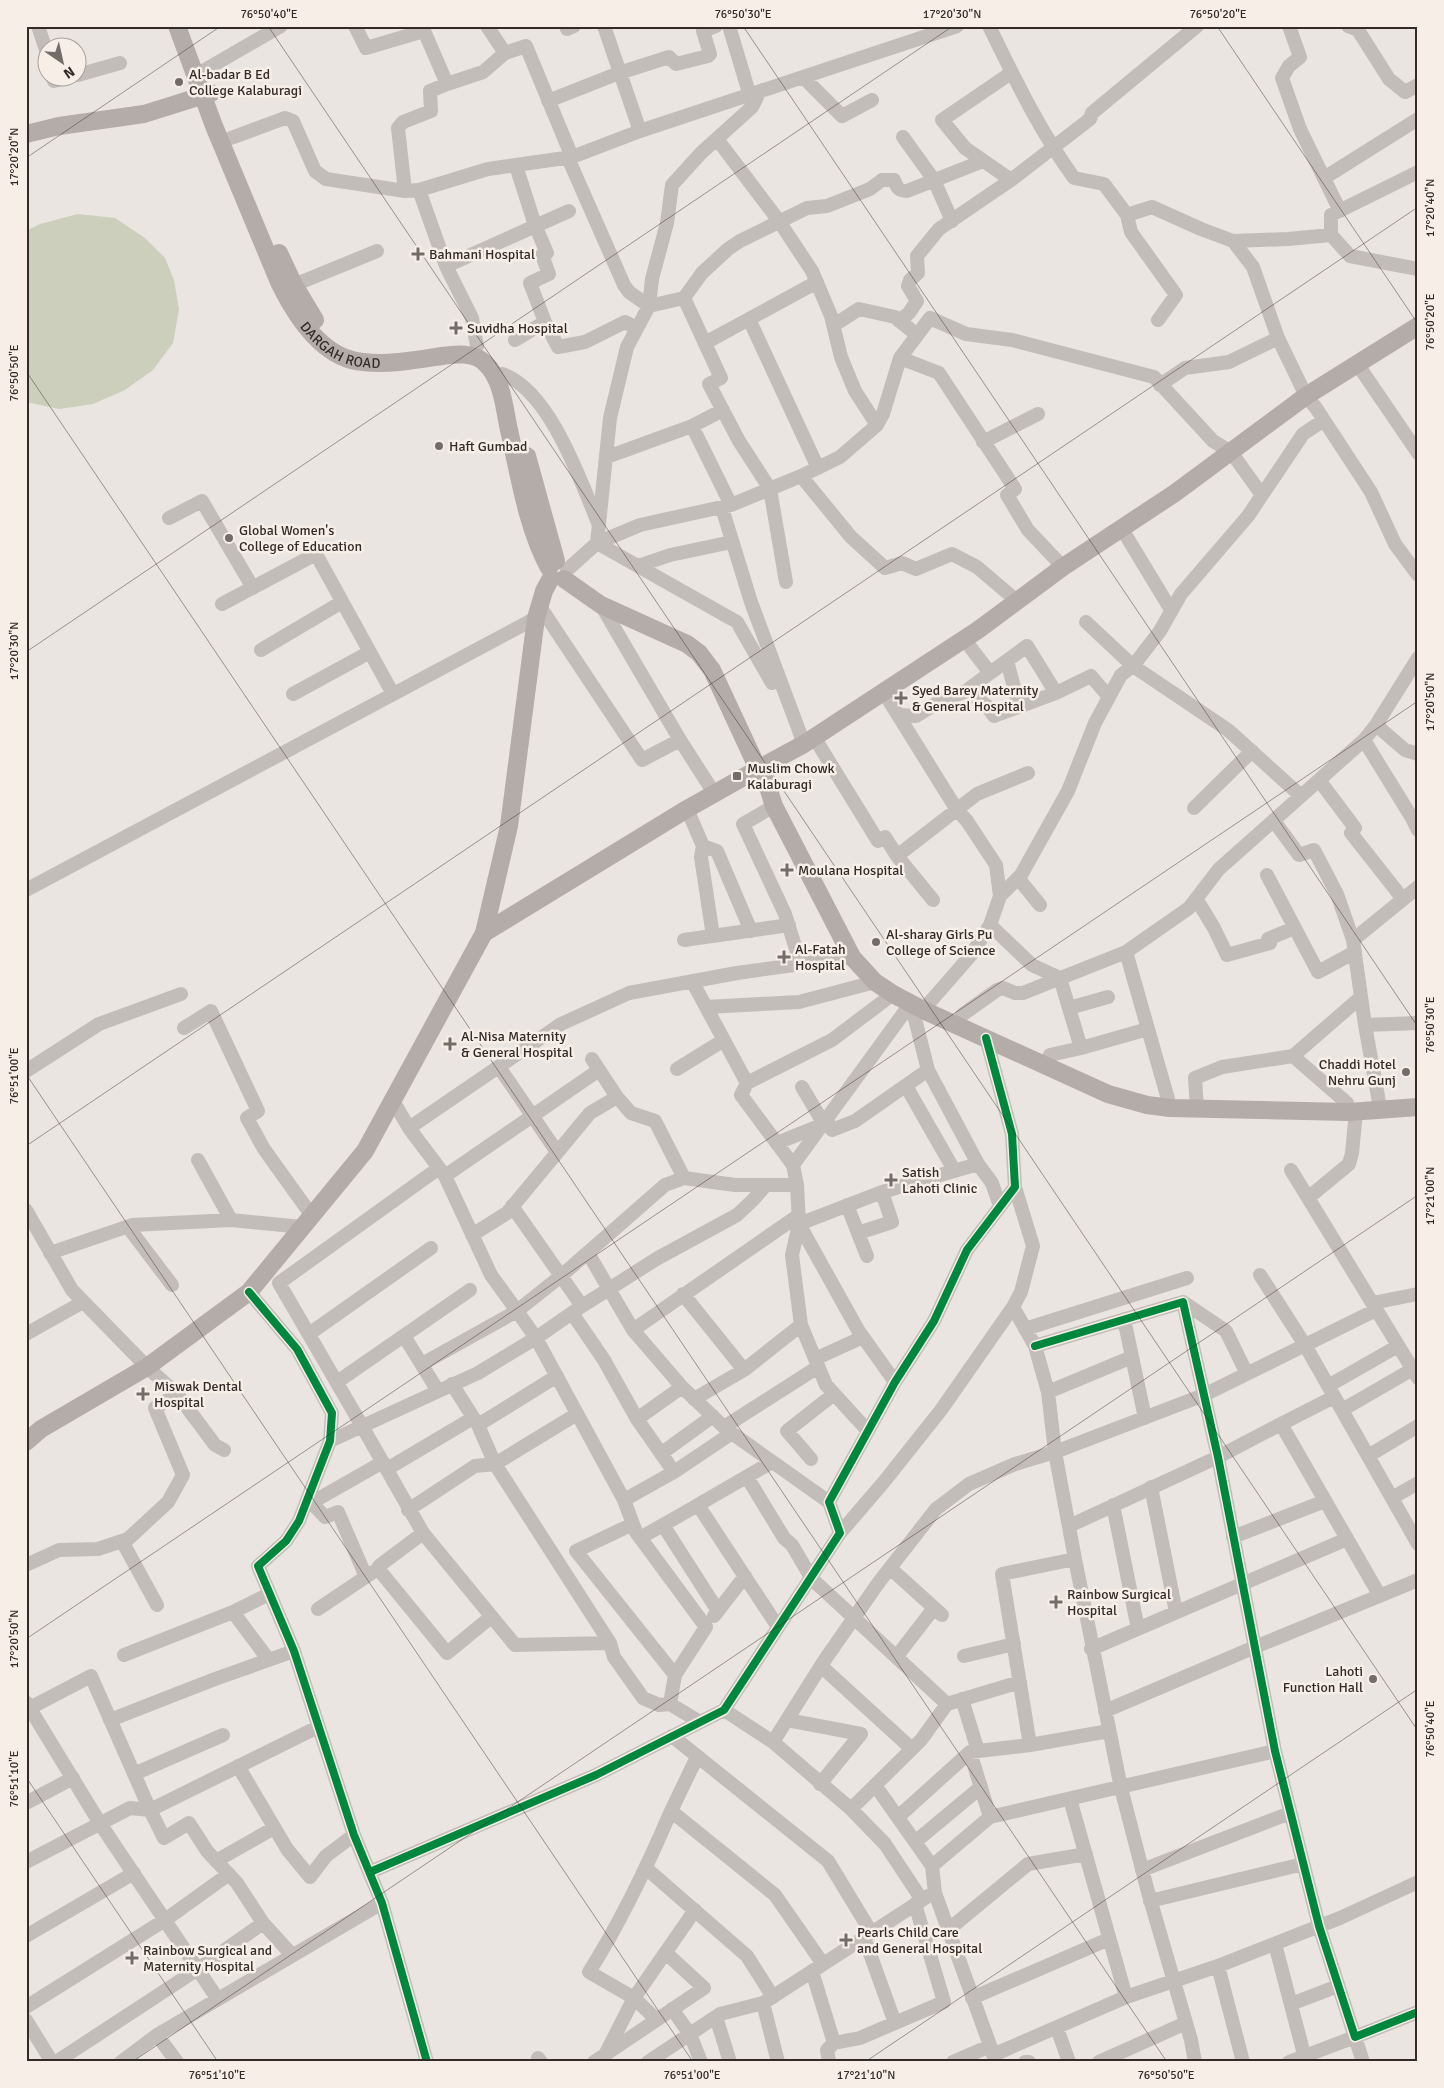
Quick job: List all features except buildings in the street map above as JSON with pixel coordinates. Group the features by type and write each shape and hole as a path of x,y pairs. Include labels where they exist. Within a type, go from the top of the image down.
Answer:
{"main road":[{"name":"DARGAH ROAD","path":"177,26 207,95 286,296 316,338 326,347 340,355 361,362 387,363 451,355 470,355 478,358 489,368 498,382 505,406 531,522 541,553 557,571"},
{"name":"DARGAH ROAD","path":"184,26 202,70 207,95 230,138 294,285 316,322 339,344 370,354 445,346 477,346"},
{"path":"26,134 59,126 144,114 207,95"},
{"path":"484,933 687,808 809,741 964,639 1063,567 1122,529 1306,396 1418,326"},
{"path":"477,346 488,353 502,374 511,398 557,571 602,605 687,644 699,653 712,670 758,769 767,784 774,806 852,957 875,982 892,994 922,1005 962,1015 1123,1089 1197,1104 1418,1107"},
{"path":"26,1442 41,1429 147,1367 249,1292 365,1151 484,933 510,826 537,612 557,571"},
{"path":"767,784 778,793 856,943 870,963 897,988 922,1005 986,1038 1108,1094 1147,1105 1170,1108 1197,1104"},
{"path":"1351,1107 1418,1097"}],"street":[{"path":"38,26 42,38"},
{"path":"202,70 281,26"},
{"path":"355,26 366,48 422,29 447,84"},
{"path":"487,26 505,53"},
{"path":"566,26 567,29 574,26"},
{"path":"604,26 640,131"},
{"path":"548,101 619,73 669,57 676,64 709,55 703,32 716,26"},
{"path":"597,543 610,418 627,346 649,306 652,278 666,222 672,185 701,152 717,140 752,107 754,94 729,26"},
{"path":"989,26 1052,147 1074,178 1104,184 1127,215 1132,232 1176,296 1158,320"},
{"path":"899,321 909,313 917,301 908,286 910,280 918,273 917,256 937,231 1011,180 1090,119 1092,113 1197,26"},
{"path":"1289,26 1300,57 1289,66 1282,78 1300,129 1340,211"},
{"path":"1348,26 1358,30 1389,79 1405,92 1418,85"},
{"path":"230,138 278,119 288,118 292,121 310,162 320,176 326,179 412,190 488,169 570,158 640,131 804,78 949,27"},
{"path":"477,346 472,318 412,190 398,128 403,122 431,111 430,91 483,72 505,53 526,46 570,158 624,286 629,292 649,306 684,298 702,273 728,249 779,221 808,208 827,206 870,189 882,180 894,180 901,191 907,191 983,161"},
{"path":"88,72 120,63"},
{"path":"1011,180 965,148 942,120 1012,73"},
{"path":"804,78 842,116 872,100"},
{"path":"1324,178 1418,119"},
{"path":"903,137 934,180 952,220"},
{"path":"717,140 779,221 812,271 834,325 841,357 856,392 877,425"},
{"path":"516,166 535,225 547,253 542,255 549,274 530,283 545,322 558,347 585,342 625,322 636,328"},
{"path":"1418,172 1331,215 1331,235 1350,256 1418,269"},
{"path":"1127,215 1152,207 1233,241 1331,235"},
{"path":"446,266 569,211"},
{"path":"1233,241 1253,267 1278,338 1306,396 1371,492 1395,544 1417,572"},
{"path":"294,285 377,251"},
{"path":"705,343 817,282"},
{"path":"684,298 721,378 709,384 739,441 770,489 786,582"},
{"path":"834,325 858,309 894,317 917,335"},
{"path":"557,571 597,543 640,525 727,507 801,476 840,457 877,425 883,414 900,358 930,318 966,334 1012,340 1154,378 1213,442 1230,452 1262,495"},
{"path":"749,319 818,468"},
{"path":"515,340 545,322"},
{"path":"1160,385 1185,368 1229,362 1278,338"},
{"path":"900,358 939,373 1014,489 1007,495 1028,530 1063,567"},
{"path":"1358,365 1418,453"},
{"path":"502,374 513,378 534,396 554,423 600,526"},
{"path":"607,457 692,426 723,410"},
{"path":"982,442 1038,414"},
{"path":"793,1165 825,1122 922,1005 971,955 990,925 1000,896 1018,878 1068,791 1095,723 1121,675 1133,666 1160,632 1181,594 1248,516 1303,434 1324,420"},
{"path":"692,426 727,507 732,542 779,680 809,741 878,841 885,837 897,856 933,900"},
{"path":"801,476 851,537 886,568 902,563 916,569 952,554 977,567 1017,601"},
{"path":"169,518 202,502 253,588"},
{"path":"1122,529 1171,610"},
{"path":"638,566 670,555 732,542"},
{"path":"597,543 737,622 772,683 779,680"},
{"path":"222,604 316,554 394,694"},
{"path":"261,650 342,602"},
{"path":"602,605 680,740 714,793"},
{"path":"26,890 394,694 537,612 642,760 680,740"},
{"path":"1086,622 1133,666 1228,730 1301,796"},
{"path":"964,639 990,673"},
{"path":"898,715 916,716 966,691 1028,646 1056,693"},
{"path":"293,694 370,652"},
{"path":"962,1015 1003,988 1019,994 1126,952 1190,908 1219,869 1364,740 1376,725 1418,658"},
{"path":"1007,661 1020,706"},
{"path":"966,691 987,706 994,716 1056,693 1091,676 1109,697"},
{"path":"883,691 957,810 967,821 996,865 1000,896"},
{"path":"1376,725 1405,750 1418,754"},
{"path":"1364,740 1418,830"},
{"path":"1194,808 1252,751"},
{"path":"897,856 987,789 1028,773"},
{"path":"1319,780 1355,828 1351,833 1403,899"},
{"path":"774,806 743,824 789,925 802,965"},
{"path":"687,808 703,846 701,857 713,936"},
{"path":"1274,820 1299,856 1314,850 1337,894 1354,946 1365,1025 1379,1102"},
{"path":"703,846 717,851 751,931"},
{"path":"1267,875 1318,972 1354,946 1418,887"},
{"path":"1018,878 1040,905"},
{"path":"1197,900 1214,928 1227,955 1270,943 1268,939 1294,928"},
{"path":"684,940 789,925"},
{"path":"990,925 1032,966 1060,978"},
{"path":"1126,952 1168,1099"},
{"path":"410,1128 561,1024 629,993 737,973 852,957"},
{"path":"1060,978 1081,1048"},
{"path":"692,981 747,1083"},
{"path":"706,1007 799,1002 875,982"},
{"path":"26,1071 99,1024 181,994"},
{"path":"868,1431 826,1385 801,1325 792,1255 799,1219 793,1165 741,1095 747,1083 832,1040 892,994"},
{"path":"1069,1008 1108,997"},
{"path":"1197,1104 1195,1078 1222,1067 1293,1056 1361,997"},
{"path":"922,1005 928,1070 978,1164 992,1183 1000,1206"},
{"path":"184,1028 211,1011 258,1112 247,1118 307,1222"},
{"path":"1365,1025 1418,1023"},
{"path":"1050,1055 1148,1029"},
{"path":"370,1872 596,1775 724,1710 840,1533 883,1483 941,1410 1013,1307 1020,1292 1033,1246 1015,1187 1012,1134 986,1038"},
{"path":"677,1069 724,1040"},
{"path":"1293,1056 1351,1107 1352,1153 1349,1164 1308,1198"},
{"path":"610,1643 514,1645 422,1533 385,1465 279,1283 442,1172 533,1117 596,1064 617,1097 631,1113 656,1121 684,1178"},
{"path":"499,1067 557,1152"},
{"path":"802,1087 832,1130 855,1121 928,1070"},
{"path":"906,1086 954,1170"},
{"path":"472,1235 506,1213 590,1113 617,1097"},
{"path":"393,1101 442,1172 492,1275 536,1338 624,1500 640,1538 706,1627"},
{"path":"777,1143 825,1122"},
{"path":"198,1160 231,1220"},
{"path":"633,1330 683,1294 799,1219 978,1164"},
{"path":"1291,1170 1398,1346 1414,1366 1342,1410"},
{"path":"422,1364 517,1312 665,1185 684,1178 735,1185 796,1185"},
{"path":"330,1442 478,1373 536,1338 658,1258 737,1215 766,1185"},
{"path":"828,1502 895,1382 934,1321 967,1250 1015,1187"},
{"path":"858,1233 892,1222 882,1192"},
{"path":"847,1204 868,1256"},
{"path":"512,1206 561,1276 577,1310 637,1419 674,1472"},
{"path":"26,1210 72,1290 147,1367 177,1394 215,1445 224,1450"},
{"path":"799,1219 864,1337 895,1382"},
{"path":"50,1252 128,1227 231,1220 307,1222"},
{"path":"128,1227 172,1285"},
{"path":"309,1334 431,1248"},
{"path":"588,1253 633,1330 682,1387 728,1430 828,1502 840,1533"},
{"path":"1260,1275 1305,1345 1392,1498 1414,1528 1418,1544"},
{"path":"1025,1329 1187,1278"},
{"path":"337,1382 470,1290"},
{"path":"249,1292 297,1349 332,1414 330,1442 310,1501 291,1534 258,1566 294,1651 354,1835 382,1903 427,2062"},
{"path":"683,1294 744,1370"},
{"path":"773,1742 821,1666 890,1568 936,1509 969,1484 1015,1464 1055,1452 1204,1395 1305,1345 1374,1307 1418,1294"},
{"path":"26,1334 83,1302"},
{"path":"1183,1302 1226,1331 1247,1374"},
{"path":"1035,1346 1183,1302"},
{"path":"1183,1302 1218,1457 1275,1751 1319,1926 1363,2062"},
{"path":"1013,1307 1035,1346 1048,1392 1055,1452 1091,1649 1121,1788 1150,1901 1186,2023 1194,2062"},
{"path":"1124,1320 1145,1418"},
{"path":"694,1399 744,1370 801,1325"},
{"path":"404,1336 438,1391"},
{"path":"624,1500 674,1472 817,1363 864,1337"},
{"path":"1069,1526 1218,1457 1281,1424 1398,1346"},
{"path":"1048,1392 1132,1357"},
{"path":"310,1501 476,1421 556,1376"},
{"path":"452,1384 476,1421 495,1464 610,1643 614,1657 643,1698 659,1705 670,1704 700,1722"},
{"path":"637,1419 682,1387"},
{"path":"26,1565 59,1550 98,1549 128,1539 168,1502 183,1475 155,1408 177,1394"},
{"path":"811,1459 787,1431 834,1394"},
{"path":"408,1510 475,1466 495,1464 577,1414"},
{"path":"662,1453 713,1416"},
{"path":"1281,1424 1380,1596"},
{"path":"1368,1456 1418,1426"},
{"path":"640,1538 772,1462"},
{"path":"747,1477 784,1538 792,1544 812,1578 946,1704"},
{"path":"1392,1498 1418,1483"},
{"path":"1151,1488 1176,1612"},
{"path":"310,1501 325,1517 338,1512 366,1577"},
{"path":"1233,1538 1325,1501"},
{"path":"696,1506 698,1505 778,1626"},
{"path":"1113,1505 1138,1629"},
{"path":"633,1524 576,1551 675,1675"},
{"path":"663,1525 718,1611"},
{"path":"318,1609 366,1577 422,1533"},
{"path":"1091,1649 1347,1539"},
{"path":"122,1541 157,1605"},
{"path":"1030,1745 1002,1574 1075,1559"},
{"path":"378,1568 447,1653 491,1617"},
{"path":"890,1568 938,1611 897,1656"},
{"path":"670,1704 675,1675 706,1627 745,1576"},
{"path":"1105,1711 1255,1646 1418,1580"},
{"path":"124,1655 233,1612 269,1594"},
{"path":"233,1612 268,1659"},
{"path":"964,1656 1014,1644"},
{"path":"110,1720 268,1659 294,1651"},
{"path":"821,1666 912,1749"},
{"path":"217,1998 101,1825 28,1706 91,1676 164,1838 189,1823 207,1851 237,1883 263,1923 292,1955"},
{"path":"850,1809 921,1740 946,1704 1020,1682"},
{"path":"962,1699 981,1787 990,1817"},
{"path":"724,1710 773,1742 850,1809 885,1844 918,1902 944,2002 860,2038 834,2044 827,2050 829,2062"},
{"path":"787,1720 861,1734 820,1784"},
{"path":"26,1862 101,1825 130,1808 150,1810 318,1727"},
{"path":"898,1817 974,1752 1030,1745 1109,1731"},
{"path":"134,1774 223,1735"},
{"path":"672,1736 828,1861 868,1934 895,2023"},
{"path":"932,1866 990,1817 1275,1751"},
{"path":"657,2020 634,1998 589,1972 616,1929 647,1869 671,1811 698,1757"},
{"path":"238,1766 287,1849 310,1877 326,1856 354,1835"},
{"path":"26,1803 73,1778"},
{"path":"875,1785 932,1866 935,1893 993,2054"},
{"path":"915,1842 981,1787"},
{"path":"1070,1799 1126,1997"},
{"path":"671,1811 775,1895 818,1968 834,2044"},
{"path":"1142,1870 1290,1813"},
{"path":"216,1861 274,1828"},
{"path":"948,1930 1028,1864 1086,1854"},
{"path":"1150,1901 1303,1864"},
{"path":"647,1869 747,1956 768,2000 778,2062"},
{"path":"26,1936 134,1873"},
{"path":"26,2008 165,1920 229,1874"},
{"path":"953,2062 993,2054 1126,1997 1218,1966 1275,1944 1418,1882"},
{"path":"648,2062 720,2014 768,2000 868,1934 935,1893"},
{"path":"121,2062 157,2035 217,1998 382,1903"},
{"path":"600,2058 634,1998 695,1910"},
{"path":"56,2062 198,1969 263,1923"},
{"path":"972,1998 1109,1939"},
{"path":"1275,1944 1305,2059"},
{"path":"600,2058 704,1988 666,1952"},
{"path":"1218,1966 1243,2062"},
{"path":"1291,2004 1338,1986"},
{"path":"672,2009 690,2034 701,2062"},
{"path":"1289,2062 1305,2059 1418,2012"},
{"path":"716,2017 730,2062"},
{"path":"26,2020 52,2062"},
{"path":"1099,2062 1186,2023"},
{"path":"1057,2028 1070,2062"},
{"path":"157,2035 177,2062"}],"green space":[{"path":"78,214 115,218 145,238 165,258 174,280 179,309 173,343 153,370 125,390 93,404 59,409 26,402 26,231 40,224"}],"cycle path":[{"path":"370,1872 596,1775 724,1710 840,1533 829,1502 895,1382 934,1321 967,1250 1015,1187 1012,1134 986,1038"},
{"path":"249,1292 297,1349 332,1413 330,1441 299,1521 286,1541 258,1566 294,1651 354,1835 382,1903 427,2062"},
{"path":"1035,1346 1183,1302 1218,1457 1275,1751 1319,1926 1355,2037 1418,2012"}],"place":[{"name":"Al-badar B Ed College Kalaburagi","path":"179,82"},
{"name":"Bahmani Hospital","path":"418,254"},
{"name":"Suvidha Hospital","path":"456,328"},
{"name":"Haft Gumbad","path":"439,446"},
{"name":"Global Women's College of Education","path":"229,538"},
{"name":"Syed Barey Maternity & General Hospital","path":"901,698"},
{"name":"Muslim Chowk Kalaburagi","path":"737,776"},
{"name":"Moulana Hospital","path":"787,870"},
{"name":"Al-sharay Girls Pu College of Science","path":"876,942"},
{"name":"Al-Fatah Hospital","path":"784,957"},
{"name":"Al-Nisa Maternity & General Hospital","path":"450,1044"},
{"name":"Chaddi Hotel Nehru Gunj","path":"1406,1072"},
{"name":"Satish Lahoti Clinic","path":"891,1180"},
{"name":"Miswak Dental Hospital","path":"143,1394"},
{"name":"Rainbow Surgical Hospital","path":"1056,1602"},
{"name":"Lahoti Function Hall","path":"1373,1679"},
{"name":"Pearls Child Care and General Hospital","path":"846,1940"},
{"name":"Rainbow Surgical and Maternity Hospital","path":"132,1958"}]}
